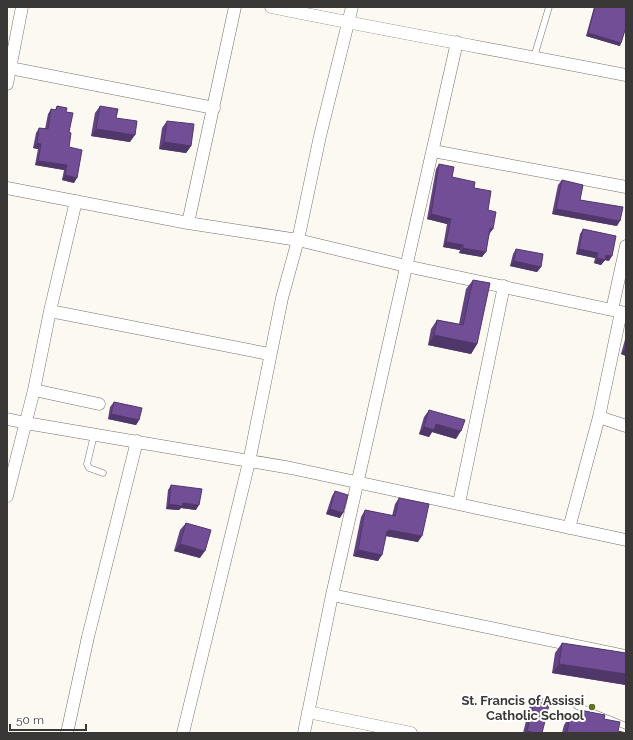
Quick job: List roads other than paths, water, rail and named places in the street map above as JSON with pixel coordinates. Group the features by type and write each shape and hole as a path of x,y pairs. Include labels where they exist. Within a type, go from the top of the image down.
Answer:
{"street":[{"path":"7,84 22,7"},
{"path":"188,222 235,7"},
{"path":"272,7 348,23 457,42 626,75"},
{"path":"183,733 249,462 282,298 298,240 320,136 352,7"},
{"path":"304,733 357,481 457,42"},
{"path":"10,68 214,108"},
{"path":"433,151 626,187"},
{"path":"7,188 188,222 298,240 406,266 620,311"},
{"path":"7,496 34,390 50,311 76,201"},
{"path":"569,528 599,417 620,311 626,246"},
{"path":"459,503 504,286"},
{"path":"50,311 270,354"},
{"path":"34,390 99,404"},
{"path":"599,417 626,426"},
{"path":"7,418 26,423 291,468 357,481 626,540"},
{"path":"67,733 90,631 137,442"},
{"path":"332,595 626,656"},
{"path":"308,712 411,733"}],"lane":[{"path":"534,57 549,7"},
{"path":"94,435 87,464 89,468 103,473"},
{"path":"577,706 626,726"}],"place":[{"name":"St. Francis of Assissi Catholic School","path":"592,707"}]}
